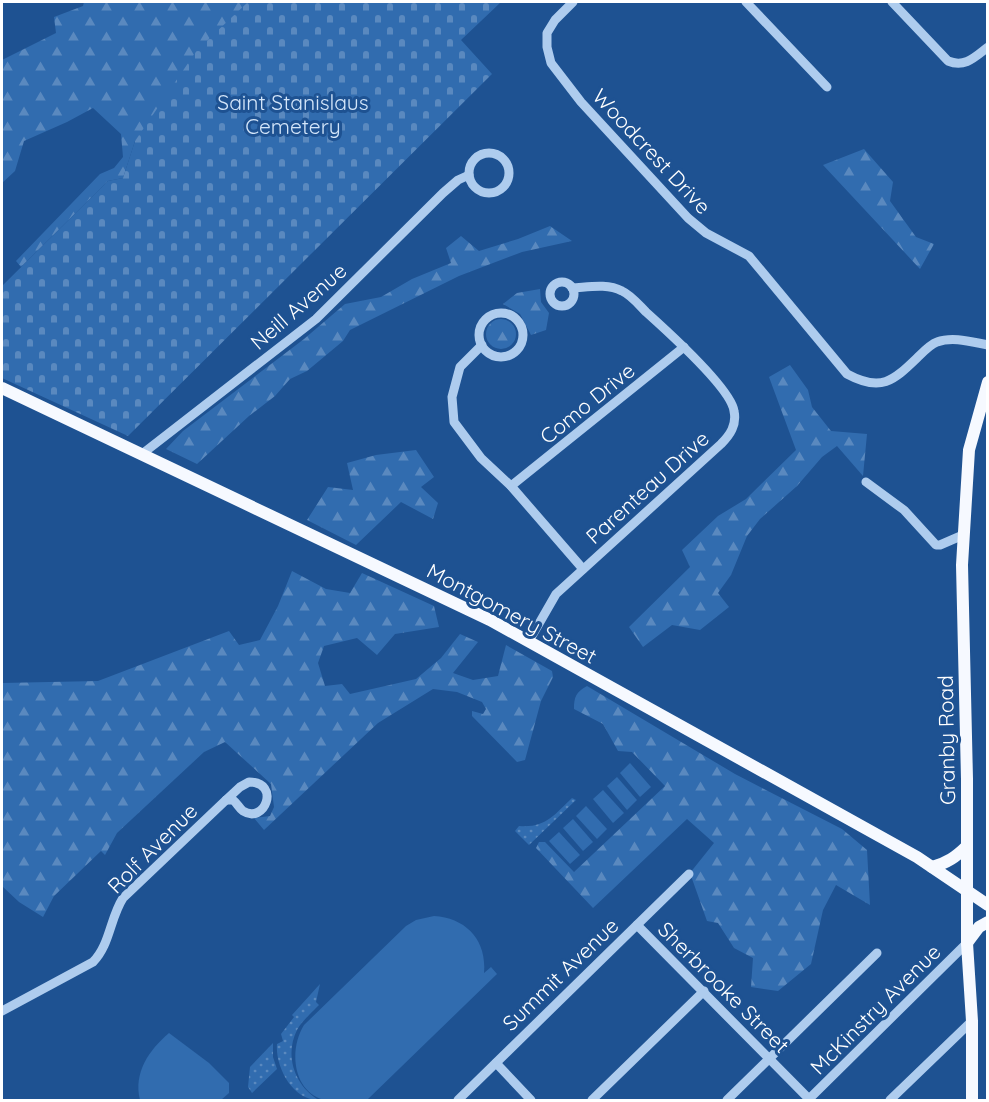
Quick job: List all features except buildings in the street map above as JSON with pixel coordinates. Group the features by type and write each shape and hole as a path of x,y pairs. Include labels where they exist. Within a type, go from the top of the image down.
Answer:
{"main road":[{"name":"Granby Road","path":"972,1101 972,1021 967,943 963,535 969,450 987,382"},
{"name":"Montgomery Street","path":"2,388 490,620 932,867 987,904"},
{"path":"932,867 951,860 967,846"},
{"path":"967,943 979,927 987,922"}],"street":[{"name":"Woodcrest Drive","path":"573,2 547,33 548,52 556,71 581,102 688,218 706,233 731,244 749,256 847,374 863,382 888,381 903,372 937,342 954,339 987,345"},
{"path":"746,2 827,87"},
{"path":"892,2 948,61 957,64 966,63 987,47"},
{"name":"Neill Avenue","path":"142,454 316,319 443,193 458,180 469,175 477,156 489,152 496,153 506,161 509,173 501,189 488,193 475,187 469,175"},
{"name":"Parenteau Drive","path":"528,641 553,597 729,436 735,412 729,398 684,347 624,291 605,286 572,288"},
{"path":"506,314 513,317 522,328 521,343 512,354 492,355 482,345 480,339 482,325 492,316 506,314"},
{"path":"482,345 460,367 452,397 454,422 481,458 511,486 583,569"},
{"name":"Como Drive","path":"511,486 684,347"},
{"path":"866,482 904,510 936,545 963,535"},
{"name":"Rolf Avenue","path":"2,1011 93,962 100,953 116,910 123,898 225,800 240,787 249,782 259,784 266,791 267,796 265,806 252,814 242,810 233,800 225,800"},
{"name":"Summit Avenue","path":"458,1101 689,874"},
{"name":"Sherbrooke Street","path":"637,925 809,1100"},
{"name":"McKinstry Avenue","path":"809,1100 967,943"},
{"path":"727,1101 877,953"},
{"path":"592,1101 704,991"},
{"path":"890,1101 972,1021"},
{"path":"496,1063 531,1101"}],"green space":[{"path":"84,2 248,2 135,141 123,178 108,181 21,267 16,261 100,174 114,168 123,157 121,134 93,108 24,141 15,171 2,183 2,60 56,33 54,17 83,6"},
{"name":"Saint Stanislaus Cemetery","path":"248,2 501,2 461,40 492,74 128,436 2,378 2,286 108,181 123,178 135,141 197,50"},
{"path":"864,149 893,182 890,201 916,237 934,244 920,269 823,165"},
{"path":"550,226 572,241 522,252 459,276 350,330 343,341 307,371 290,379 275,396 249,416 197,464 166,449 183,431 304,339 345,304 381,297 412,279 451,263 446,248 461,236 479,251"},
{"path":"540,289 541,302 549,313 546,330 531,335 520,314 503,304 517,293"},
{"path":"501,319 507,320 515,328 515,340 507,348 501,349 495,348 487,340 486,334 487,328 495,320"},
{"path":"790,365 808,390 812,407 831,431 867,434 863,476 837,446 822,457 797,486 760,519 747,536 731,575 718,593 729,607 700,630 672,625 643,647 629,627 690,567 682,550 718,516 746,499 796,450 769,377"},
{"path":"416,450 434,477 421,487 438,503 433,519 401,502 356,545 307,520 328,487 353,490 347,463 376,455"},
{"path":"292,571 326,589 350,593 362,573 434,606 439,627 395,634 377,655 357,638 324,646 318,663 325,686 342,684 350,694 416,679 441,658 460,634 478,642 453,673 473,680 498,676 506,645 552,671 553,677 541,701 525,760 517,762 472,716 472,711 483,714 486,709 482,702 457,692 433,689 378,723 264,830 254,818 270,816 274,807 271,784 225,742 204,752 117,833 105,855 101,851 54,896 43,917 19,902 2,886 2,683 98,681 229,631 239,645 260,640 278,606"},
{"path":"587,686 735,774 842,829 867,850 870,905 836,885 823,910 811,964 778,991 751,987 753,958 734,948 718,923 707,921 690,873 714,843 687,819 593,908 536,848 539,842 545,842 574,872 665,786 632,752 618,751 603,724 574,709 576,695"},
{"path":"630,763 651,787 640,797 620,773"},
{"path":"617,777 637,800 627,810 607,786"},
{"path":"603,790 624,813 613,823 593,799"},
{"path":"572,798 576,800 529,845 515,831 519,826 543,823"},
{"path":"586,806 607,829 597,839 576,816"},
{"path":"573,819 593,842 583,851 563,828"},
{"path":"559,832 580,855 570,864 549,841"},
{"path":"434,916 456,921 465,926 478,941 482,950 484,973 491,967 497,974 367,1100 329,1101 313,1095 305,1088 296,1068 296,1046 304,1025 406,926 416,920"},
{"path":"320,984 316,1002 319,1005 297,1030 292,1050 292,1060 298,1079 319,1100 301,1095 288,1081 279,1063 277,1044 283,1041 281,1034 294,1017 292,1015"},
{"path":"169,1033 209,1063 229,1083 229,1093 221,1100 140,1100 138,1090 144,1063"},
{"path":"273,1043 273,1057 277,1069 252,1093 248,1087 250,1067"}]}
